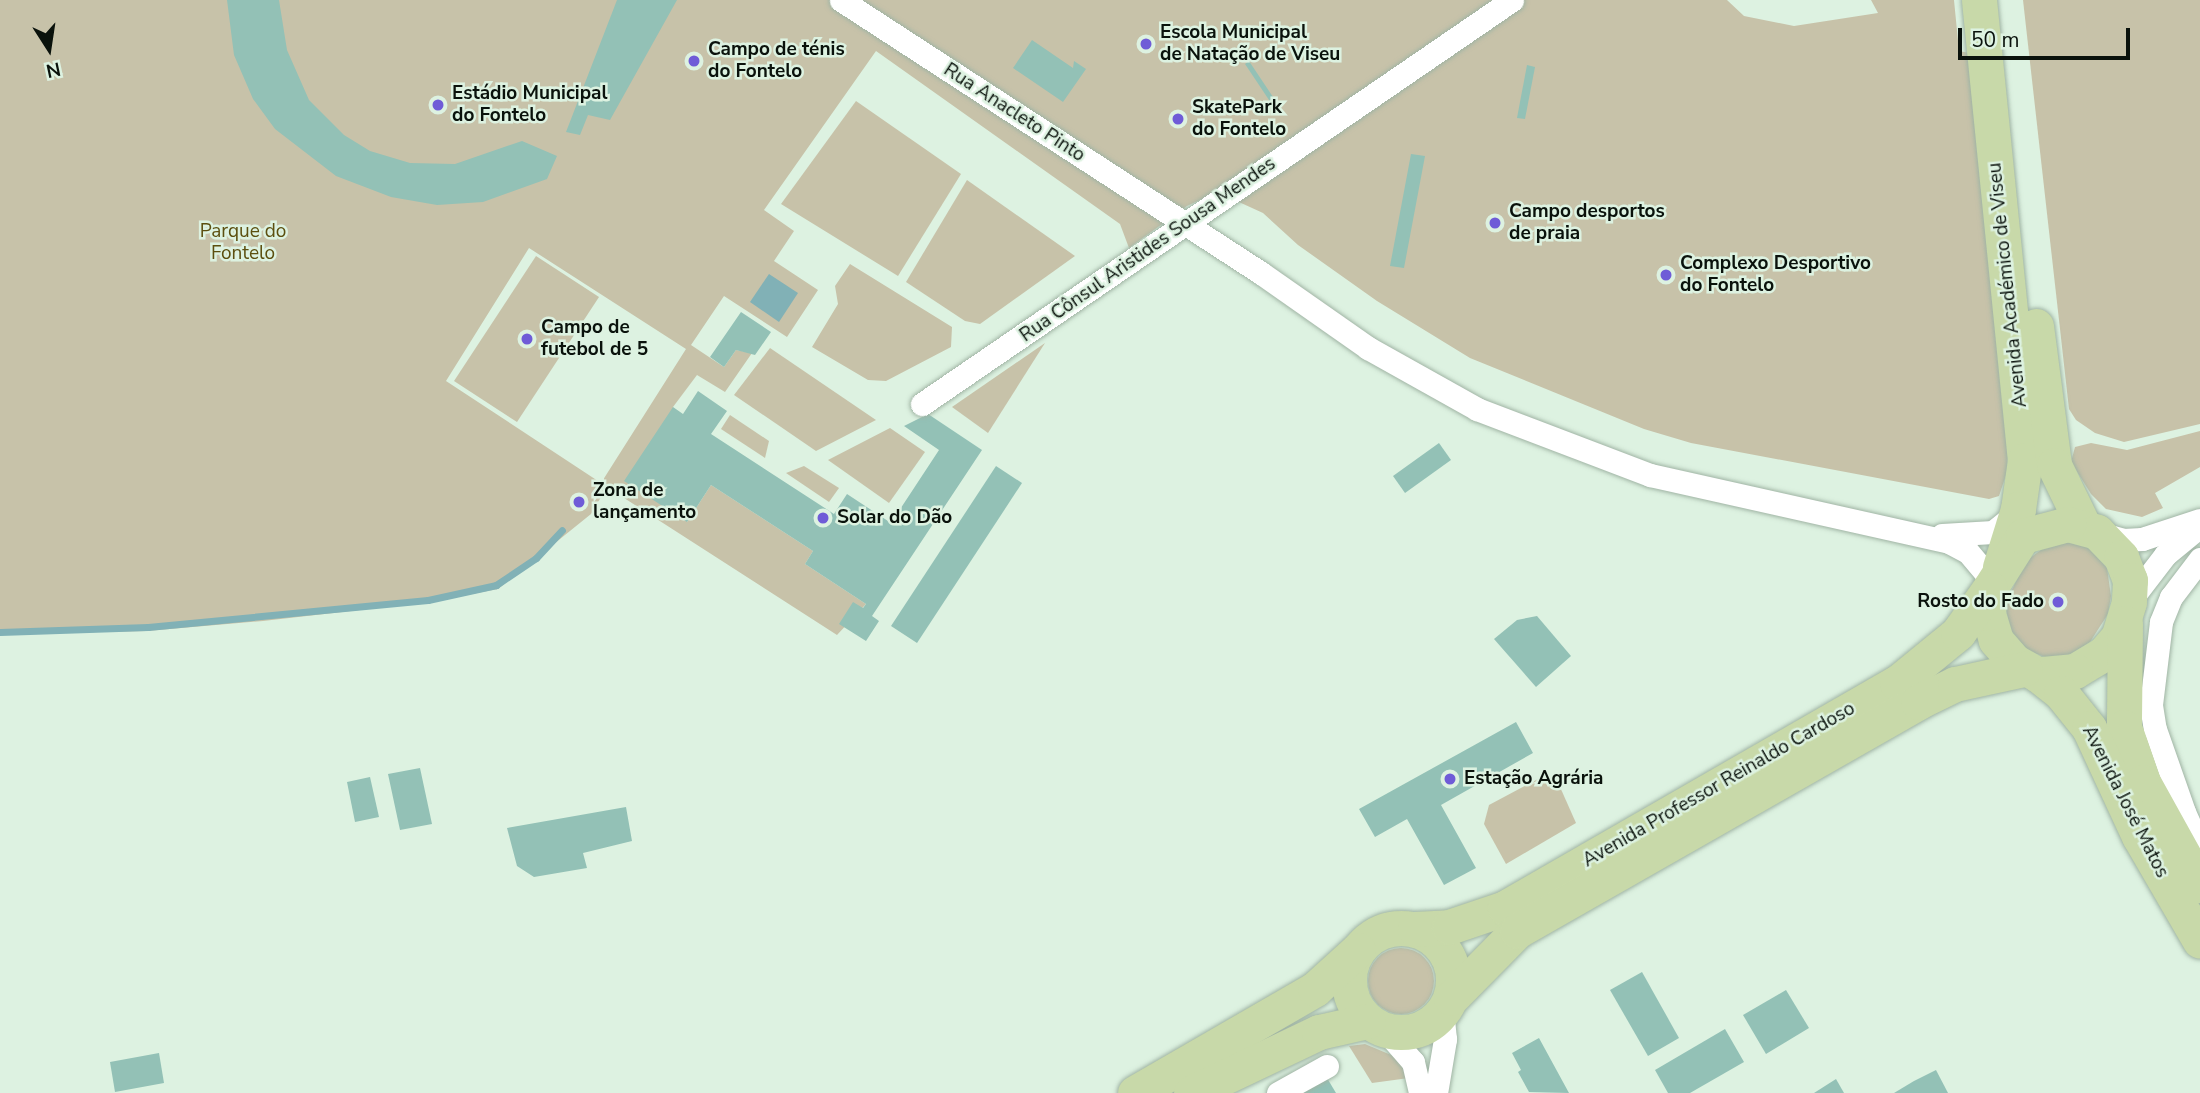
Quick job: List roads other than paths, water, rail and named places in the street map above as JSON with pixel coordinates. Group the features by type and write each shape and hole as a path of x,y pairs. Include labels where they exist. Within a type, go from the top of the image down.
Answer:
{"main road":[{"name":"Avenida Académico de Viseu","path":"1979,0 2025,450 2003,526 1995,579"},
{"name":"Avenida Académico de Viseu","path":"2003,0 2050,446 2060,486 2077,528"},
{"path":"2077,528 2127,569 2127,610 2112,645 2087,666 2062,675 2031,671 1996,640 1988,613 1995,579 2023,536 2077,528"},
{"name":"Avenida Professor Reinaldo Cardoso","path":"1415,929 1449,927 1505,908 1897,683 1958,634 1995,579"},
{"name":"Avenida José Matos","path":"2127,610 2122,659 2124,727 2143,782 2200,885"},
{"name":"Avenida Professor Reinaldo Cardoso","path":"1447,1005 1517,931 1918,702 1955,684 2031,671"},
{"name":"Avenida José Matos","path":"2031,671 2061,692 2089,728 2139,836 2200,941"},
{"path":"1135,1093 1315,989 1358,950 1387,929 1415,929 1429,934 1446,952 1454,976 1447,1005 1419,1029 1376,1025 1319,1032 1191,1093"},
{"path":"1358,950 1349,986 1355,1005 1376,1025"}],"street":[{"name":"Rua Anacleto Pinto","path":"841,0 1420,380 1540,437 1650,475 1928,535"},
{"name":"Rua Cônsul Aristides Sousa Mendes","path":"922,404 1188,226 1513,0"},
{"path":"1928,535 2003,526 2077,528 2123,540 2142,539 2200,520"},
{"path":"2127,610 2165,555 2200,526"},
{"path":"1928,535 1959,546 1995,579"},
{"path":"2200,559 2171,597 2161,622 2151,705 2184,812 2196,837 2200,837"},
{"path":"1436,1093 1445,1038 1447,1005"},
{"path":"1376,1025 1413,1062 1420,1093"},
{"path":"1278,1093 1327,1066"}],"water":[{"path":"769,274 798,293 779,322 750,302"}],"waterway":[{"path":"0,632 148,627 428,600 496,585 536,558 562,530"}],"place":[{"name":"Escola Municipal de Natação de Viseu","path":"1146,44"},
{"name":"Campo de ténis do Fontelo","path":"694,61"},
{"name":"Estádio Municipal do Fontelo","path":"438,105"},
{"name":"SkatePark do Fontelo","path":"1178,119"},
{"name":"Campo desportos de praia","path":"1495,223"},
{"name":"Complexo Desportivo do Fontelo","path":"1666,275"},
{"name":"Campo de futebol de 5","path":"527,339"},
{"name":"Zona de lançamento","path":"579,502"},
{"name":"Solar do Dão","path":"823,518"},
{"name":"Rosto do Fado","path":"2058,602"},
{"name":"Estação Agrária","path":"1450,779"}],"park label":[{"name":"Parque do Fontelo","path":"243,243"}]}
